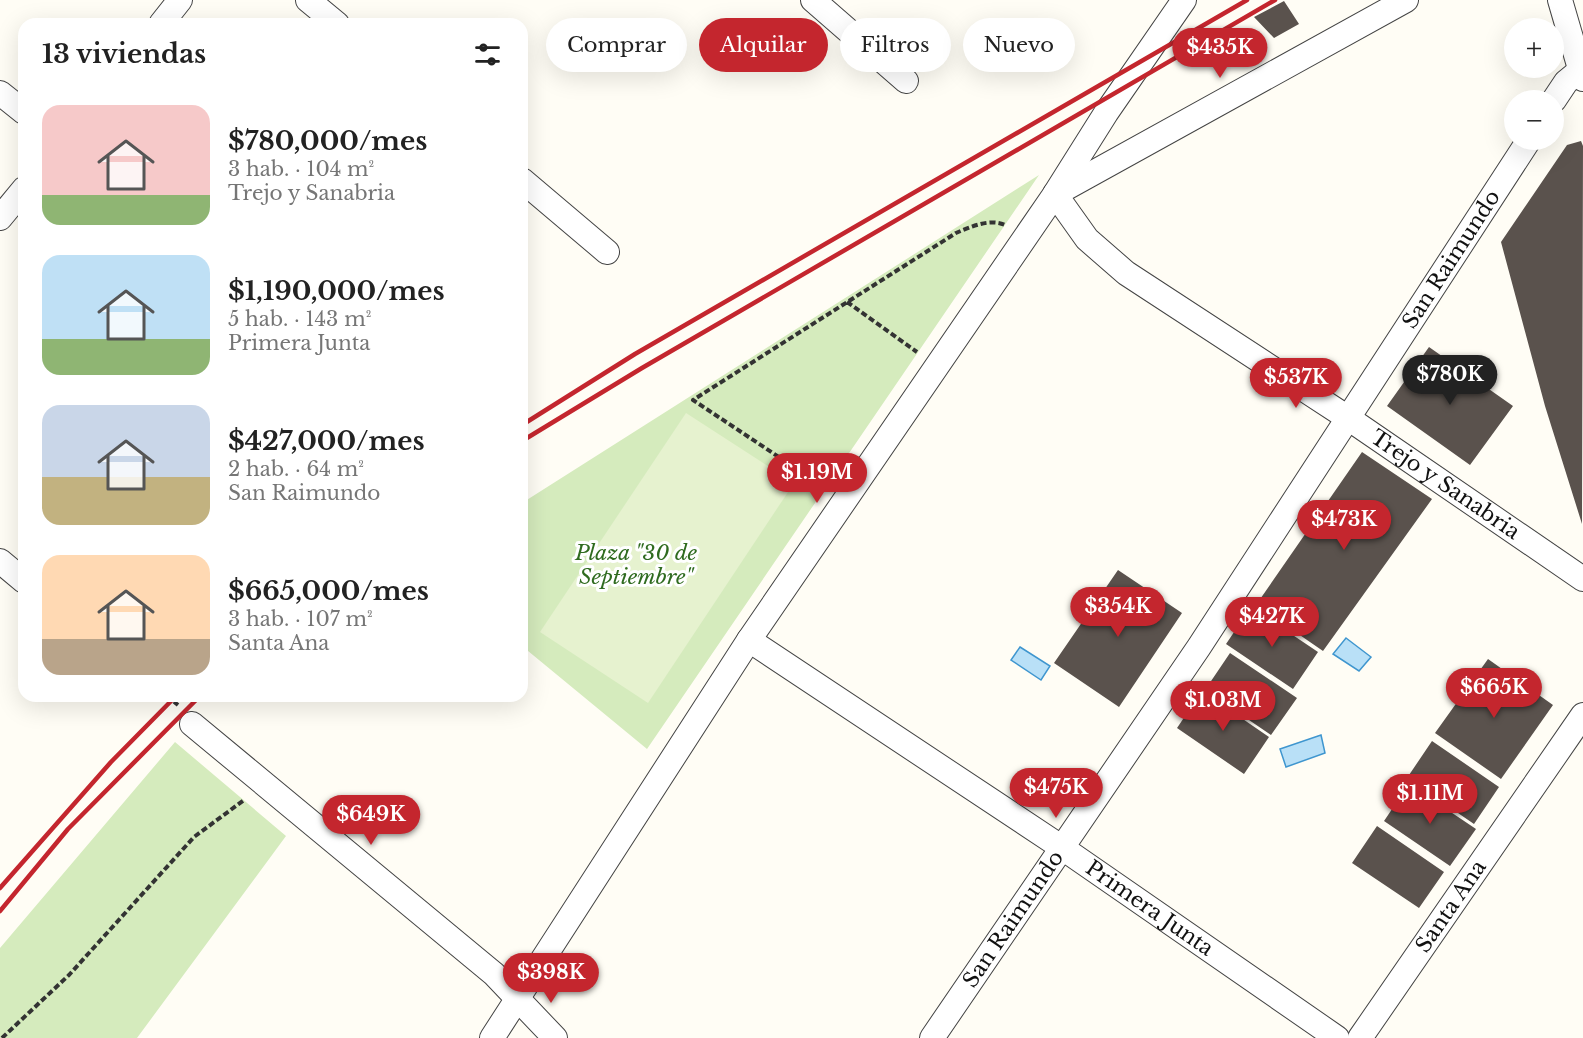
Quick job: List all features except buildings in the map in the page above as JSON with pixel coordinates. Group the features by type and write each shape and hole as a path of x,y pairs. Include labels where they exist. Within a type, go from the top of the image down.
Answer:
{"street":[{"path":"165,18 180,0"},
{"path":"308,0 330,18"},
{"path":"813,0 906,81"},
{"path":"492,1038 749,640 1055,195 1106,113 1184,0"},
{"path":"1055,195 1406,0"},
{"path":"1560,0 1582,72 1566,82 1561,90"},
{"path":"0,93 18,107"},
{"name":"San Raimundo","path":"932,1038 1199,647 1522,150"},
{"path":"528,185 607,252"},
{"name":"Trejo y Sanabria","path":"1055,195 1087,239 1126,273 1348,418 1583,579"},
{"path":"0,218 18,196"},
{"path":"0,561 18,576"},
{"name":"Primera Junta","path":"749,640 1061,847 1337,1038"},
{"name":"Santa Ana","path":"1360,1038 1583,715"},
{"path":"192,724 494,974 555,1038"}],"path":[{"path":"845,501 693,400 956,233 973,226 999,222 1026,237"},
{"path":"846,302 937,366"},
{"path":"2,1038 69,975 194,837 264,785"}],"green space":[{"name":"Plaza \"30 de Septiembre\"","path":"1039,175 647,749 528,651 528,499"},
{"path":"686,413 794,483 648,703 540,632"},
{"path":"175,742 286,836 137,1038 0,1038 0,948"}],"water":[{"path":"1346,638 1371,657 1359,671 1333,654"},
{"path":"1020,647 1050,666 1041,680 1011,660"},
{"path":"1321,735 1325,753 1286,767 1280,749"}],"railway":[{"path":"528,421 635,354 1247,0"},
{"path":"528,437 642,368 1275,0"},
{"path":"0,888 111,762 170,702"},
{"path":"0,911 68,829 194,702"}]}
